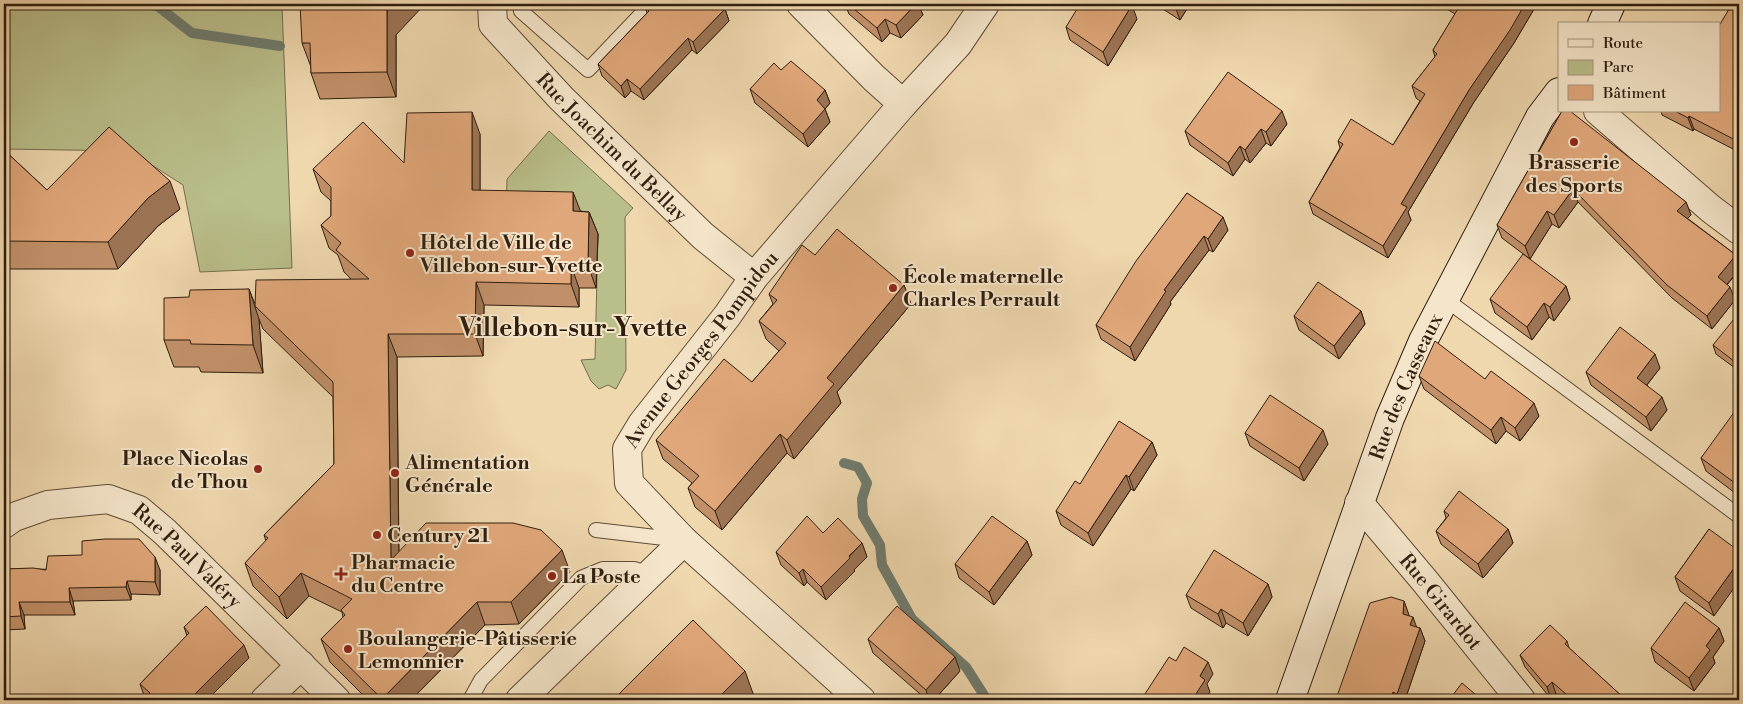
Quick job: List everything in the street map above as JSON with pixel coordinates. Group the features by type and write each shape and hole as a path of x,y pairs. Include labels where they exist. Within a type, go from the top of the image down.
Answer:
{"street":[{"name":"Rue Joachim du Bellay","path":"492,4 493,24 561,98 703,236 754,277"},
{"path":"801,4 874,78 903,104"},
{"name":"Avenue Georges Pompidou","path":"861,700 684,541 628,483 626,449 642,424 727,316 754,277 903,104 958,44 985,4"},
{"path":"1603,22 1611,4"},
{"name":"Rue des Casseaux","path":"1290,700 1390,418 1423,341 1540,117 1558,93"},
{"path":"1599,112 1711,209 1739,230"},
{"name":"Rue Paul Valéry","path":"4,524 14,518 48,505 108,499 139,510 165,532 336,700"},
{"name":"Rue Girardot","path":"1359,503 1521,700"},
{"path":"520,700 684,541"},
{"path":"265,700 301,665"}],"lane":[{"path":"520,4 520,11 588,70 651,4"},
{"path":"1445,299 1739,516"},
{"path":"596,530 684,541"},
{"path":"470,700 481,680 581,578 603,570 634,569 650,574"}],"green space":[{"path":"4,4 191,4 195,8 282,5 292,268 200,272 183,185 130,151 4,149"},
{"path":"549,131 633,208 625,217 626,370 616,389 608,385 599,389 591,381 581,360 595,359 598,234 506,214 507,179"}],"building":[{"path":"300,4 392,4 387,10 387,72 311,73 310,43 302,43"},
{"path":"647,4 718,4 725,9 693,42 688,38 640,89 627,79 621,86 598,64 649,11 645,7"},
{"path":"848,4 916,4 896,25 885,19 877,28"},
{"path":"1080,4 1132,5 1103,52 1066,27"},
{"path":"1454,4 1525,4 1510,30 1469,90 1401,204 1407,207 1383,246 1309,202 1343,144 1338,141 1351,119 1393,145 1425,94 1412,86 1437,54 1433,50 1459,7"},
{"path":"1732,4 1739,4 1739,142 1689,116 1688,118 1677,112 1720,112 1720,24"},
{"path":"791,61 825,90 817,100 825,109 803,134 750,89 774,63 781,70"},
{"path":"1228,72 1282,111 1266,132 1261,129 1245,150 1240,146 1228,163 1185,131"},
{"path":"472,112 472,190 573,192 573,211 589,212 588,265 571,265 571,284 476,282 475,334 388,334 391,560 426,523 513,523 541,530 562,550 511,602 477,602 382,699 321,639 345,615 341,610 352,599 301,573 279,597 245,563 268,538 264,535 334,464 333,382 255,306 256,280 369,279 336,250 341,243 321,225 331,216 331,187 313,169 363,122 404,163 407,113"},
{"path":"1561,112 1571,112 1686,202 1677,211 1736,255 1718,277 1730,287 1707,316 1667,285 1573,189 1554,215 1547,211 1525,246 1497,225"},
{"path":"109,127 170,181 148,198 108,242 4,241 4,150 47,190"},
{"path":"1187,193 1223,217 1208,239 1204,236 1164,290 1166,291 1130,347 1096,325 1136,261"},
{"path":"837,229 904,285 827,378 834,384 787,440 780,434 715,511 688,488 699,476 656,440 724,359 752,382 786,343 759,321 777,300 769,294 802,245 815,255"},
{"path":"1523,254 1566,286 1550,307 1544,303 1527,327 1490,299"},
{"path":"1318,282 1361,311 1334,346 1294,316"},
{"path":"249,289 253,345 191,344 190,340 164,340 164,298 189,297 190,290"},
{"path":"1734,319 1739,324 1739,365 1713,345"},
{"path":"1620,327 1655,354 1637,378 1662,397 1646,417 1586,372"},
{"path":"1435,341 1485,379 1491,371 1534,403 1515,428 1501,417 1491,430 1419,376"},
{"path":"1270,395 1323,430 1299,468 1245,433"},
{"path":"1735,411 1739,414 1739,486 1701,458"},
{"path":"1119,421 1152,442 1129,477 1126,475 1088,533 1056,511 1075,481 1080,484"},
{"path":"1459,491 1508,529 1478,564 1436,531 1449,515 1444,511"},
{"path":"807,516 823,533 838,518 862,543 821,587 803,569 799,573 776,552"},
{"path":"992,516 1027,541 989,592 955,564"},
{"path":"1709,529 1739,551 1739,561 1709,603 1675,577"},
{"path":"139,539 155,557 155,582 127,581 126,587 69,588 70,602 19,602 21,616 4,617 4,569 33,568 46,570 48,556 82,555 82,541"},
{"path":"1214,550 1268,584 1243,623 1221,609 1218,614 1186,595"},
{"path":"1391,597 1404,601 1403,614 1413,617 1410,625 1420,628 1397,694 1393,692 1390,700 1336,699 1370,603"},
{"path":"1685,602 1719,628 1706,646 1710,650 1689,678 1651,648"},
{"path":"206,606 244,645 189,700 143,700 150,693 140,684 189,633 184,627"},
{"path":"897,606 955,657 926,690 868,639"},
{"path":"693,620 745,671 716,700 613,700"},
{"path":"1550,625 1567,641 1565,644 1626,700 1573,700 1552,682 1547,687 1520,655"},
{"path":"1184,647 1208,662 1200,676 1205,680 1192,700 1141,700 1169,657 1176,661"},
{"path":"1462,683 1482,700 1449,700"}],"waterway":[{"path":"155,4 192,33 280,46"},
{"path":"844,463 858,467 867,483 862,499 863,516 880,545 882,565 912,619 966,667 987,700"}],"place":[{"name":"Brasserie des Sports","path":"1574,142"},
{"name":"Hôtel de Ville de Villebon-sur-Yvette","path":"410,253"},
{"name":"École maternelle Charles Perrault","path":"893,288"},
{"name":"Place Nicolas de Thou","path":"258,469"},
{"name":"Alimentation Générale","path":"395,473"},
{"name":"Century 21","path":"377,535"},
{"name":"Pharmacie du Centre","path":"341,574"},
{"name":"La Poste","path":"552,576"},
{"name":"Boulangerie-Pâtisserie Lemonnier","path":"348,649"}],"district":[{"name":"Villebon-sur-Yvette","path":"573,327"}]}
